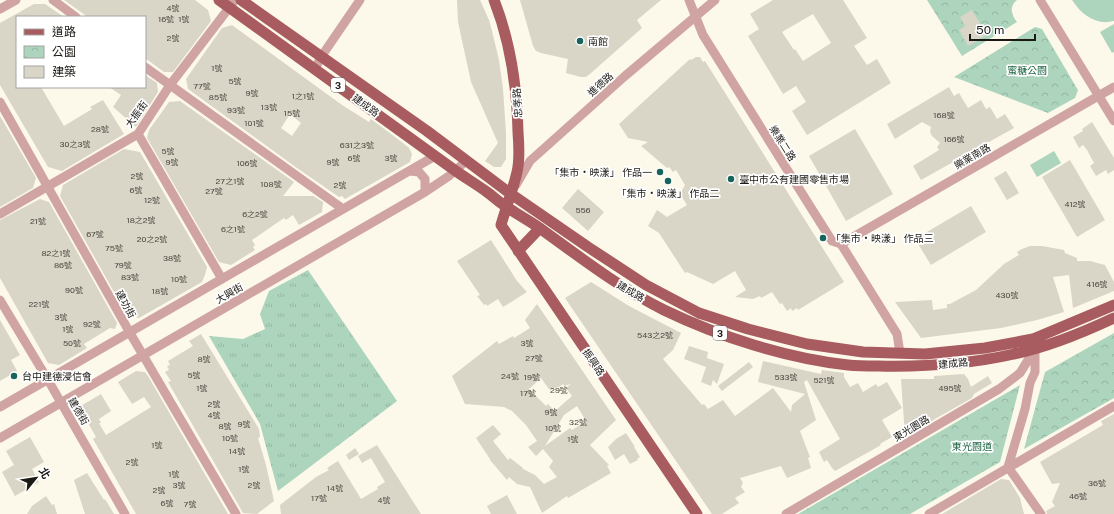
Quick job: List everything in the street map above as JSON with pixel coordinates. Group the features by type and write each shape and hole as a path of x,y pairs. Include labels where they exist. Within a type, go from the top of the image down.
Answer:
{"main road":[{"name":"建成路","path":"219,0 232,4 315,69 506,207 540,228 615,282 663,309 720,334 785,354 849,366 901,367 935,365 1015,354 1114,305"},
{"name":"建成路","path":"241,0 426,131 510,194 638,280 699,313 748,329 807,344 863,352 925,354 1034,344 1078,335 1114,318"},
{"name":"忠孝路","path":"494,0 502,18 508,39 517,99 518,172 506,207"},
{"name":"振興路","path":"506,207 501,225 697,514"},
{"path":"518,251 540,228"}],"street":[{"path":"0,9 16,0"},
{"path":"53,0 75,16"},
{"path":"315,69 321,57 360,0"},
{"name":"樂業二路","path":"689,0 703,35 813,211 832,240 841,244 897,334 900,353"},
{"name":"進德路","path":"510,194 530,161 625,76 715,0"},
{"path":"1040,0 1114,121"},
{"name":"大振街","path":"0,214 138,134 170,84 232,4"},
{"path":"146,68 343,209"},
{"name":"樂業南路","path":"841,244 1114,87"},
{"name":"建功街","path":"0,102 130,332 236,514"},
{"path":"138,134 222,279"},
{"name":"大興街","path":"0,407 435,156"},
{"name":"大興街","path":"0,438 424,192 456,171 466,161"},
{"path":"410,171 419,172 424,179 424,192"},
{"name":"建德街","path":"0,300 125,514"},
{"path":"1008,467 1025,409 1030,383 1035,372 1034,344"},
{"name":"東光園路","path":"786,514 999,389 1020,373 1034,344"},
{"path":"929,514 1114,406"},
{"path":"1008,467 1041,514"}],"green space":[{"path":"927,0 1017,0 1014,2 1012,11 1017,22 962,56"},
{"path":"1072,0 1114,0 1114,21 1101,22 1090,18 1080,10"},
{"path":"1114,24 1114,52 1112,53 1100,32"},
{"name":"蜜糖公園","path":"1035,27 1042,29 1078,90 1075,98 1048,113 954,77"},
{"path":"1054,151 1061,163 1037,177 1030,165"},
{"path":"308,270 397,401 278,491 260,424 209,336 243,339 265,329 260,314 269,291"},
{"path":"1114,333 1114,398 1024,449 1045,372"},
{"name":"東光園道","path":"1020,385 1000,462 910,514 798,514"}],"building":[{"path":"64,0 195,0 208,10 211,21 173,72 164,72 146,59 146,16 87,16"},
{"path":"457,0 480,0 492,31 499,60 503,89 506,133 506,159 501,167 494,167 485,161 498,143 471,82 458,22"},
{"name":"南館","path":"520,0 661,0 637,20 642,28 591,73 586,77 581,77 566,73 568,59 536,51 533,46"},
{"path":"773,0 843,0 867,38 854,46 867,65 877,59 891,83 807,135 792,111 806,102 796,86 783,94 748,36 759,29 750,14","holes":["813,14 831,43 803,61 782,32"]},
{"path":"34,4 45,4 63,16 16,16 16,88 42,88 64,126 92,109 90,107 103,100 124,134 62,171 48,167 0,85 0,23"},
{"path":"972,10 987,35 968,46 959,30 965,26 960,17"},
{"path":"232,25 342,105 369,122 371,119 409,148 412,154 410,162 345,199 342,196 339,197 297,168 188,89 186,79 222,28","holes":["290,114 301,123 292,136 281,128"]},
{"name":"臺中市公有建國零售市場","path":"696,57 700,57 703,62 705,61 844,282 798,310 797,308 792,311 791,308 787,311 772,292 761,298 760,296 753,299 735,297 746,290 735,271 713,284 687,272 685,273 659,233 648,226 657,210 667,217 687,205 680,194 685,185 676,170 673,172 669,167 667,168 641,146 648,142 628,138 619,124 690,59 691,60"},
{"path":"146,76 157,83 158,92 136,127 113,107 121,95 110,88 146,88"},
{"path":"949,87 954,96 959,93 968,108 981,100 986,109 990,107 997,119 1005,114 1014,128 921,180 913,166 939,150 937,147 940,143 932,136 930,132 931,127 922,122 895,139 887,124"},
{"path":"180,101 294,182 283,196 313,196 323,202 322,212 299,225 293,215 286,220 284,218 252,240 255,245 253,247 255,250 231,265 219,262 147,138 149,130 169,102"},
{"path":"0,116 36,178 33,188 0,207"},
{"path":"1092,122 1114,158 1114,170 1108,174 1106,170 1096,176 1090,166 1094,163 1087,150 1083,145 1079,148 1073,137 1083,131 1082,129"},
{"path":"855,129 893,194 846,221 809,156"},
{"path":"124,149 140,152 207,267 202,282 139,318 127,315 60,196 63,185"},
{"path":"1070,160 1105,220 1077,237 1042,177"},
{"path":"1006,171 1019,193 1007,200 994,178"},
{"path":"578,189 604,212 588,231 562,208"},
{"path":"40,199 49,202 117,323 115,329 110,328 84,344 87,348 59,365 48,363 0,278 0,220"},
{"path":"971,206 986,232 931,265 915,239"},
{"path":"491,240 517,281 527,292 503,307 498,299 487,306 486,304 484,305 477,296 480,295 457,261"},
{"path":"1030,246 1042,246 1064,250 1065,253 1077,258 1077,261 1090,261 1105,265 1114,282 1114,291 1073,308 1069,275 1053,277 1064,312 1001,328 921,338 895,302 932,300 933,310 947,308 947,304 950,304 976,290 1004,264 1019,255 1017,252"},
{"path":"591,282 629,306 681,333 673,350 663,359 702,405 704,404 708,409 723,400 735,416 773,388 791,412 792,405 805,394 758,382 763,361 821,374 822,370 844,373 844,377 850,387 858,383 863,392 876,384 878,387 887,382 902,408 882,420 892,437 880,444 881,445 835,471 827,460 824,462 819,452 840,439 807,380 804,382 816,420 800,431 810,457 808,458 811,468 787,478 781,466 740,478 743,483 741,487 745,492 735,498 739,503 722,514 712,514 565,298"},
{"path":"537,304 616,420 590,445 609,465 607,466 611,473 568,498 567,496 542,513 530,487 517,484 509,477 507,480 490,460 476,438 493,425 501,434 493,441 508,460 510,458 523,469 535,475 544,484 557,477 549,467 553,461 543,449 536,456 528,447 537,441 526,425 512,411 504,407 465,404 452,376 497,341 499,344 513,336 514,338 530,328 525,320","holes":["541,378 549,389 559,387 563,384 564,386 571,384 566,388 572,396 555,411 548,404 546,406 529,389","577,406 586,421 572,430 570,428 545,446 564,415"]},
{"path":"0,320 20,355 11,360 17,371 0,381"},
{"path":"201,334 259,429 260,437 258,438 274,501 257,514 243,513 168,382 171,381 165,372 169,370 167,366 170,365 168,361 193,346 189,341"},
{"path":"689,346 708,352 707,358 724,364 717,384 713,380 711,386 701,382 706,367 684,359"},
{"path":"749,362 753,367 722,391 718,386"},
{"path":"136,371 145,372 148,376 228,514 136,514 93,439 96,437 79,407 101,394 111,411 99,419 101,423 99,423 106,435 151,407 144,397 132,404 118,382"},
{"path":"964,374 971,387 988,376 992,383 974,394 972,398 905,436 901,379 934,379 934,376"},
{"path":"1114,414 1114,514 1047,514 1046,511 1055,506 1052,502 1060,483 1052,484 1040,462 1103,425 1101,421"},
{"path":"626,433 640,457 637,459 638,460 630,464 624,454 615,460 608,447 616,439"},
{"path":"30,437 44,462 32,469 39,482 15,496 2,472 14,465 6,451"},
{"path":"377,445 421,514 281,514 280,505 316,477 329,470 327,468 338,461 361,499 378,489 377,487 385,482 371,458 362,463 358,456"},
{"path":"355,448 359,454 349,460 346,455"},
{"path":"87,473 114,514 85,514 74,480"},
{"path":"1001,479 1009,480 1020,498 1024,514 942,514"},
{"path":"507,495 517,514 491,514 487,506"},
{"path":"46,496 52,505 54,504 57,514 27,514 32,506"}],"place":[{"name":"南館","path":"580,41"},
{"name":"「集市‧映漾」 作品一","path":"660,172"},
{"name":"臺中市公有建國零售市場","path":"731,179"},
{"name":"「集市‧映漾」 作品二","path":"668,181"},
{"name":"「集市‧映漾」 作品三","path":"823,238"},
{"name":"台中建德浸信會","path":"14,376"}]}
